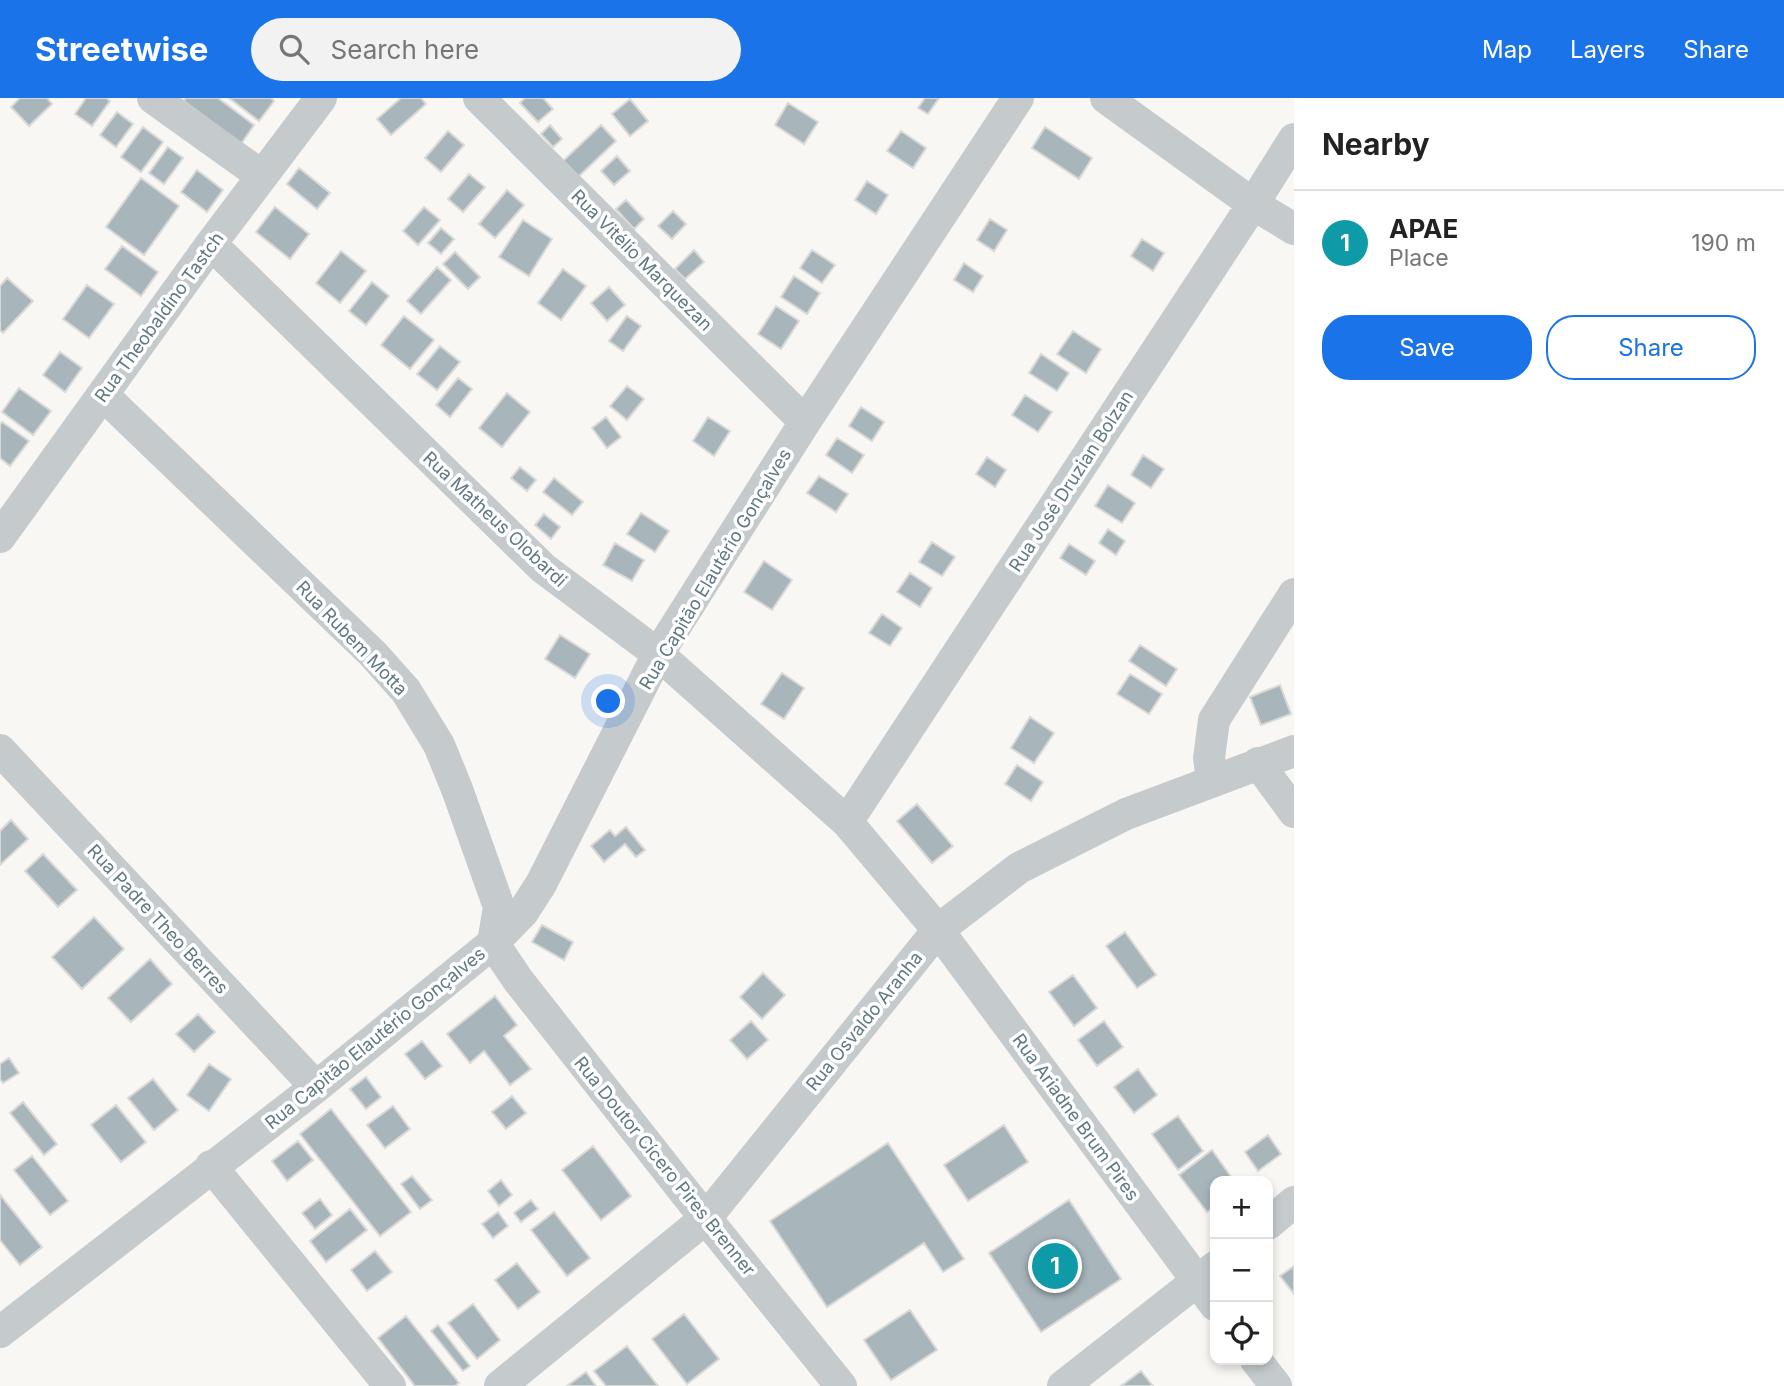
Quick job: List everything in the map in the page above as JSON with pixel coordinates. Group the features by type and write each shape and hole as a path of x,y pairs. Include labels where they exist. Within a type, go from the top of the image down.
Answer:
{"street":[{"path":"153,98 262,176"},
{"name":"Rua Theobaldino Tastch","path":"0,537 211,244 321,98"},
{"name":"Rua Vitélio Marquezan","path":"479,98 805,422"},
{"name":"Rua Capitão Elautério Gonçalves","path":"0,1332 316,1087 493,943 523,912 541,884 658,654 805,422 1018,98"},
{"path":"1106,98 1253,204 1294,229"},
{"name":"Rua José Druzian Bolzan","path":"847,822 1294,139"},
{"name":"Rua Matheus Olobardi","path":"211,244 543,568 658,654 847,822 937,930"},
{"name":"Rua Rubem Motta","path":"103,395 373,654 406,691 439,745 499,907 493,943"},
{"path":"1212,780 1209,758 1214,720 1294,594"},
{"name":"Rua Padre Theo Berres","path":"0,750 316,1087"},
{"name":"Rua Osvaldo Aranha","path":"500,1386 706,1218 937,930 1019,868 1126,814 1294,751"},
{"path":"1258,763 1294,812"},
{"name":"Rua Ariadne Brum Pires","path":"937,930 1209,1285"},
{"name":"Rua Doutor Cícero Pires Brenner","path":"493,943 518,981 841,1386"},
{"path":"211,1166 390,1386"},
{"path":"1273,1220 1294,1202"},
{"path":"1063,1386 1209,1285"},
{"path":"1260,1365 1276,1386"}],"building":[{"path":"20,98 47,98 52,104 29,126 11,107"},
{"path":"86,98 106,98 110,101 92,126 75,114"},
{"path":"186,98 218,98 254,125 241,144 184,101"},
{"path":"229,98 271,98 274,101 259,121"},
{"path":"401,98 421,98 426,104 391,135 377,119"},
{"path":"525,98 543,98 553,109 538,122 520,103"},
{"path":"925,98 939,98 928,114 918,108"},
{"path":"630,99 648,121 630,136 612,114"},
{"path":"788,103 818,122 804,144 775,125"},
{"path":"117,112 133,124 116,147 100,135"},
{"path":"550,125 562,139 553,147 541,134"},
{"path":"601,125 616,141 578,177 563,161"},
{"path":"143,127 163,142 141,172 121,157"},
{"path":"1045,127 1092,158 1079,179 1032,148"},
{"path":"448,131 464,145 441,172 425,158"},
{"path":"901,131 926,148 913,168 887,151"},
{"path":"168,147 183,158 164,184 149,173"},
{"path":"617,156 630,171 614,185 601,171"},
{"path":"299,168 330,193 317,209 287,184"},
{"path":"197,170 223,190 207,212 181,192"},
{"path":"469,174 485,187 463,212 448,199"},
{"path":"141,178 179,206 144,255 106,227"},
{"path":"867,181 888,195 876,214 855,200"},
{"path":"507,190 524,205 495,238 479,224"},
{"path":"626,200 644,219 634,229 616,209"},
{"path":"275,207 309,234 290,259 256,232"},
{"path":"424,207 440,220 418,245 403,231"},
{"path":"673,211 686,224 672,239 658,226"},
{"path":"990,219 1007,230 994,251 977,240"},
{"path":"523,220 552,239 529,276 499,257"},
{"path":"441,228 454,239 441,254 428,243"},
{"path":"1142,239 1164,253 1153,271 1131,256"},
{"path":"122,246 158,272 141,296 105,269"},
{"path":"694,250 704,262 685,279 675,269"},
{"path":"812,250 835,265 822,283 800,268"},
{"path":"341,251 366,271 340,303 316,283"},
{"path":"455,252 480,277 468,289 443,264"},
{"path":"964,263 983,276 973,292 954,280"},
{"path":"437,267 451,280 421,314 407,301"},
{"path":"563,269 586,286 561,320 538,303"},
{"path":"794,276 820,293 807,314 781,297"},
{"path":"7,278 33,301 3,333 0,330 0,286"},
{"path":"372,282 389,296 366,325 349,311"},
{"path":"87,285 114,304 89,338 63,319"},
{"path":"609,287 625,305 607,321 591,303"},
{"path":"776,306 799,321 781,349 758,334"},
{"path":"404,316 434,340 410,369 381,345"},
{"path":"627,316 641,326 623,351 609,341"},
{"path":"1073,331 1101,349 1086,373 1057,354"},
{"path":"440,346 460,362 437,390 417,374"},
{"path":"60,352 82,368 65,392 43,375"},
{"path":"1041,354 1069,373 1057,391 1029,373"},
{"path":"458,378 472,389 450,417 436,405"},
{"path":"627,386 644,399 627,420 610,406"},
{"path":"19,388 51,411 33,435 2,412"},
{"path":"507,393 530,412 502,447 479,428"},
{"path":"1025,395 1052,412 1038,432 1012,415"},
{"path":"861,407 884,422 872,441 849,426"},
{"path":"606,417 621,437 607,448 592,428"},
{"path":"708,417 730,431 714,456 693,441"},
{"path":"2,422 29,441 10,466 0,458"},
{"path":"837,438 864,455 852,473 826,455"},
{"path":"1143,455 1164,469 1151,488 1131,475"},
{"path":"987,457 1006,470 995,487 976,474"},
{"path":"520,467 536,480 527,491 511,478"},
{"path":"819,476 848,494 836,512 807,493"},
{"path":"554,478 583,502 572,515 543,492"},
{"path":"1108,485 1135,503 1122,523 1095,506"},
{"path":"641,513 669,531 655,552 627,534"},
{"path":"544,514 560,527 551,539 535,525"},
{"path":"1108,529 1125,541 1116,555 1099,543"},
{"path":"932,542 955,557 942,576 919,562"},
{"path":"615,543 644,560 632,581 603,565"},
{"path":"1069,544 1095,561 1086,575 1060,558"},
{"path":"764,561 792,580 772,610 744,592"},
{"path":"910,573 932,588 920,607 897,592"},
{"path":"882,614 902,628 890,646 869,633"},
{"path":"560,635 590,654 575,678 545,659"},
{"path":"1140,645 1177,669 1166,686 1129,661"},
{"path":"782,673 804,688 784,719 761,704"},
{"path":"1130,674 1162,694 1149,714 1117,694"},
{"path":"1280,685 1291,714 1261,725 1250,697"},
{"path":"1030,717 1054,733 1034,763 1011,748"},
{"path":"1017,765 1043,782 1031,801 1005,784"},
{"path":"917,804 953,846 932,863 897,821"},
{"path":"11,820 28,839 0,865 0,831"},
{"path":"626,827 645,850 636,857 625,844 604,862 591,846 610,830 615,836"},
{"path":"43,854 77,890 58,907 25,871"},
{"path":"94,917 124,949 82,989 52,957"},
{"path":"542,925 573,942 564,960 532,942"},
{"path":"1125,932 1156,975 1137,988 1106,946"},
{"path":"150,959 172,984 131,1022 108,998"},
{"path":"763,973 785,995 762,1019 740,997"},
{"path":"1073,975 1097,1008 1074,1026 1049,992"},
{"path":"495,996 517,1025 504,1036 531,1069 510,1085 484,1051 470,1063 447,1034"},
{"path":"198,1014 215,1032 194,1052 176,1034"},
{"path":"751,1021 768,1040 747,1059 730,1040"},
{"path":"1104,1021 1123,1047 1097,1066 1078,1040"},
{"path":"422,1041 442,1066 425,1079 405,1054"},
{"path":"9,1058 19,1073 3,1083 0,1079 0,1064"},
{"path":"209,1064 231,1079 209,1111 187,1095"},
{"path":"1138,1069 1157,1095 1134,1113 1114,1087"},
{"path":"366,1077 381,1097 366,1109 350,1089"},
{"path":"153,1079 178,1110 154,1130 128,1098"},
{"path":"512,1096 526,1113 506,1129 492,1112"},
{"path":"23,1102 57,1144 44,1155 10,1113"},
{"path":"116,1105 146,1142 121,1162 91,1125"},
{"path":"393,1106 410,1129 385,1148 367,1125"},
{"path":"331,1109 411,1212 380,1236 300,1134"},
{"path":"1178,1116 1203,1151 1178,1170 1152,1134"},
{"path":"1004,1125 1028,1162 968,1201 944,1165"},
{"path":"1268,1135 1281,1154 1258,1171 1245,1152"},
{"path":"298,1141 313,1160 287,1181 272,1161"},
{"path":"888,1143 964,1259 943,1272 924,1243 827,1307 770,1221"},
{"path":"593,1146 631,1196 601,1220 562,1170"},
{"path":"1212,1150 1230,1176 1210,1176 1210,1210 1207,1212 1179,1175"},
{"path":"32,1156 68,1201 50,1215 14,1170"},
{"path":"412,1176 432,1200 420,1209 401,1184"},
{"path":"501,1180 512,1195 499,1206 488,1191"},
{"path":"0,1195 42,1247 20,1265 0,1240"},
{"path":"320,1199 332,1215 315,1229 302,1213"},
{"path":"531,1200 538,1209 521,1222 514,1213"},
{"path":"1069,1200 1121,1279 1041,1332 989,1253"},
{"path":"350,1209 367,1230 326,1262 310,1241"},
{"path":"498,1212 508,1226 493,1238 482,1224"},
{"path":"554,1212 590,1258 567,1276 531,1230"},
{"path":"375,1251 392,1272 367,1291 351,1270"},
{"path":"517,1263 540,1292 518,1309 495,1280"},
{"path":"1294,1266 1294,1294 1280,1276"},
{"path":"473,1304 500,1340 477,1359 448,1323"},
{"path":"910,1310 937,1350 891,1380 864,1340"},
{"path":"684,1314 719,1359 687,1384 652,1339"},
{"path":"406,1316 459,1383 455,1386 415,1386 378,1338"},
{"path":"438,1325 470,1366 463,1371 431,1331"},
{"path":"627,1346 658,1386 606,1386 594,1371"},
{"path":"1141,1371 1153,1386 1121,1386"},
{"path":"586,1372 596,1386 567,1386"}],"place":[{"name":"APAE","path":"1055,1266"}]}
